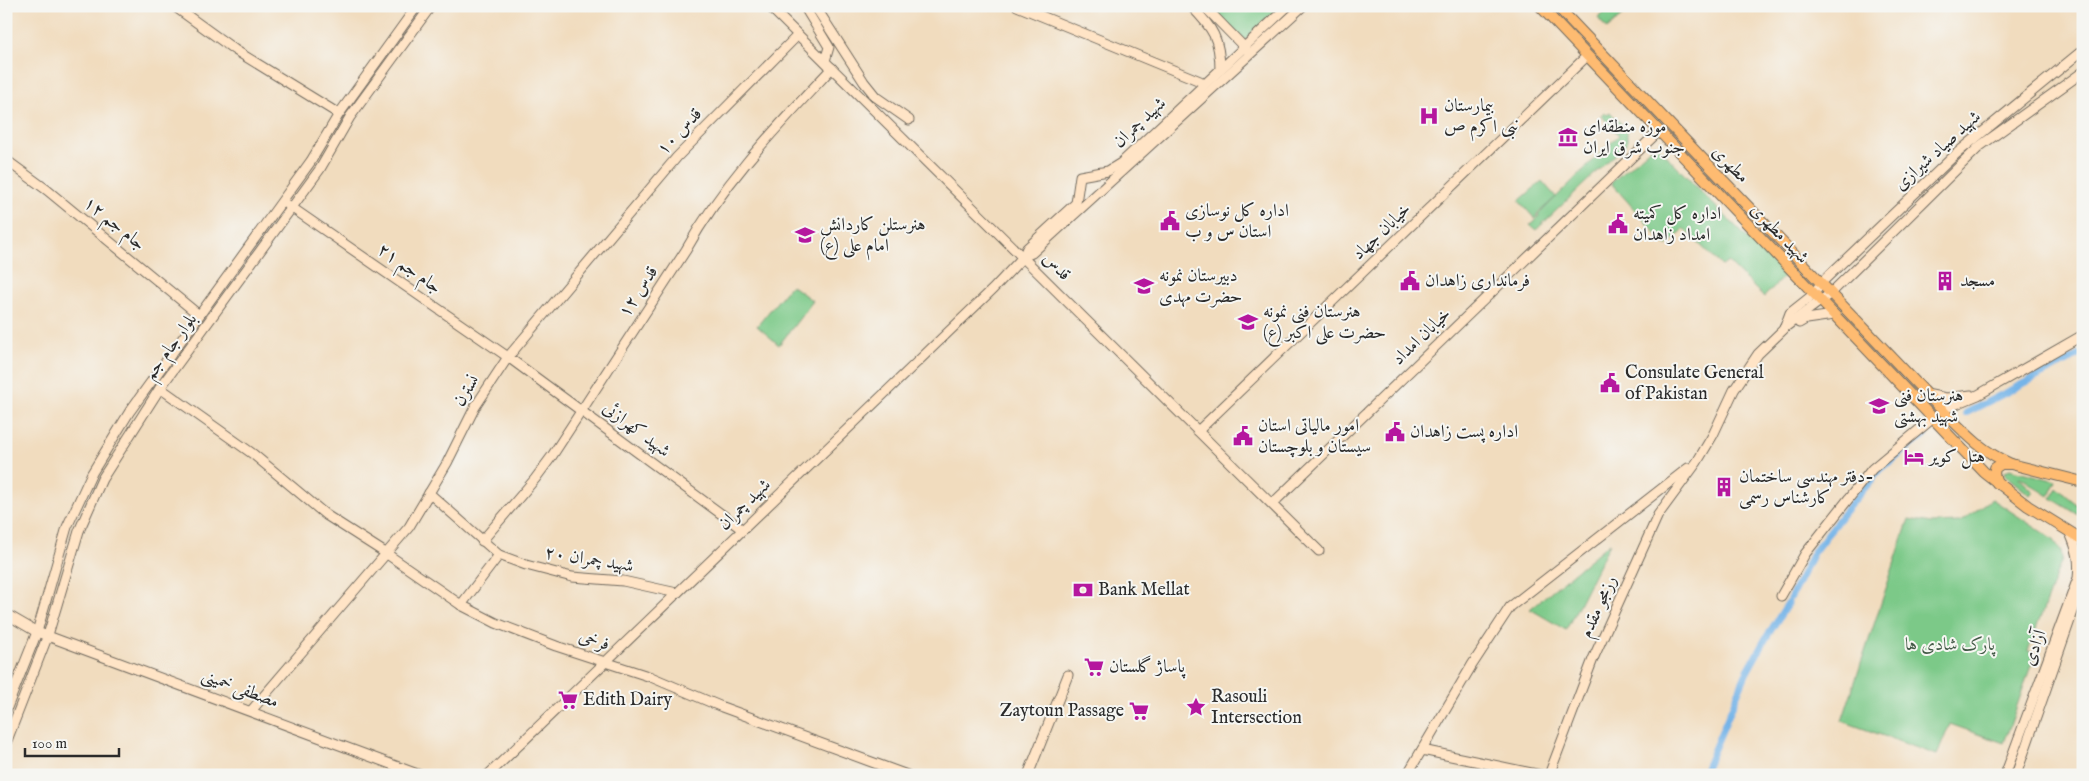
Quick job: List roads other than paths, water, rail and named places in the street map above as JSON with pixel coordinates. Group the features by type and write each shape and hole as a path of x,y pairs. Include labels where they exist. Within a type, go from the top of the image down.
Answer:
{"main road":[{"name":"شهید مطهری","path":"1540,6 1932,419 1996,483 2083,540"},
{"name":"مطهری","path":"1557,6 1942,410"},
{"path":"1660,133 1670,125"},
{"path":"1932,419 1942,410 1977,446 1994,457 2011,464 2083,482"},
{"path":"1996,483 1995,468 2001,464 2011,464"}],"street":[{"path":"174,6 235,50 338,114"},
{"name":"بلوار جام جم","path":"6,710 37,632 67,527 92,473 130,410 311,161 338,114 417,6"},
{"name":"بلوار جام جم","path":"6,743 48,635 78,531 102,478 160,388 292,208 320,168 350,117 431,6"},
{"name":"قدس","path":"769,6 1319,550"},
{"path":"804,6 829,48 825,61"},
{"path":"815,6 864,82 876,96 909,120"},
{"path":"1017,6 1200,81"},
{"path":"1191,6 1216,37 1220,51 1220,70"},
{"path":"1204,6 1247,51"},
{"name":"شهید چمران","path":"1023,257 1032,253 1247,51 1288,6"},
{"name":"شهید چمران","path":"488,775 986,295 1023,257 1027,248 1076,203 1080,176 1108,171 1121,163 1220,70 1303,6"},
{"name":"قدس ۱۰","path":"593,257 677,157 798,35"},
{"name":"شهید صیاد شیرازی","path":"1818,298 1821,283 1956,154 2083,50"},
{"name":"خیابان جهاد","path":"1198,431 1588,56"},
{"name":"قدس ۱۲","path":"482,541 535,479 686,250 705,217 756,150 832,68"},
{"name":"شهید صیاد شیرازی","path":"1782,330 1790,313 1831,292 1980,146 2083,72"},
{"name":"خیابان امداد","path":"1272,504 1660,133"},
{"name":"جام جم ۱۲","path":"6,160 47,190 199,315"},
{"name":"جام جم ۲۱","path":"282,201 508,357"},
{"name":"نسترن","path":"251,711 409,527 475,407 508,357 593,257"},
{"path":"1782,330 1806,319 1834,315"},
{"name":"رزمجو مقدم","path":"1549,775 1593,659 1658,515 1713,435 1734,390 1758,354 1782,330"},
{"path":"1942,410 1978,395 2083,335"},
{"name":"شهید کهرازئی","path":"508,357 581,409 742,530"},
{"name":"فرخی","path":"160,388 216,426 326,515 387,554 460,605 496,623 556,646 651,678 722,707 907,775"},
{"path":"1926,394 1946,398 1978,395"},
{"path":"1782,596 1805,554 1872,469 1932,419"},
{"path":"1407,775 1472,664 1510,607 1696,462"},
{"path":"92,473 102,478"},
{"name":"شهید چمران ۲۰","path":"429,493 499,555 526,566 572,577 623,581 677,593"},
{"name":"آزادی","path":"2005,775 2078,578 2080,564 2078,550 2070,533"},
{"path":"460,605 499,555"},
{"name":"آزادی","path":"2016,775 2083,584"},
{"path":"6,614 37,632"},
{"name":"مصطفی خمینی","path":"37,632 420,775"},
{"path":"1028,775 1068,675"},
{"path":"1422,750 1541,775"}],"waterway":[{"path":"1966,413 2083,353"},
{"path":"1791,597 1813,553 1845,511 1881,469 1925,435"},
{"path":"1703,775 1747,672 1788,603"}],"place":[{"name":"بیمارستان نبی اکرم ص","path":"1429,116"},
{"name":"موزه منطقه‌ای جنوب شرق ایران","path":"1568,137"},
{"name":"اداره کل نوسازی استان س و ب","path":"1170,221"},
{"name":"اداره کل کمیته امداد زاهدان","path":"1618,224"},
{"name":"هنرستلن کاردانش امام علی (ع)","path":"805,235"},
{"name":"فرمانداری زاهدان","path":"1410,281"},
{"name":"مسجد","path":"1945,281"},
{"name":"دبیرستان نمونه حضرت مهدی","path":"1144,286"},
{"name":"هنرستان فنی نمونه حضرت علی اکبر (ع)","path":"1248,322"},
{"name":"Consulate General of Pakistan","path":"1610,383"},
{"name":"هنرستان فنی شهید بهشتی","path":"1879,406"},
{"name":"اداره پست زاهدان","path":"1395,432"},
{"name":"امور مالیاتی استان سیستان و بلوچستان","path":"1243,436"},
{"name":"هتل کویر","path":"1914,457"},
{"name":"دفتر مهندسی ساختمان- کارشناس رسمی","path":"1724,487"},
{"name":"Bank Mellat","path":"1083,590"},
{"name":"پاساژ گلستان","path":"1094,667"},
{"name":"Edith Dairy","path":"568,700"},
{"name":"Rasouli Intersection","path":"1196,707"},
{"name":"Zaytoun Passage","path":"1139,711"}],"park label":[{"name":"پارک شادی ها","path":"1950,645"}]}
